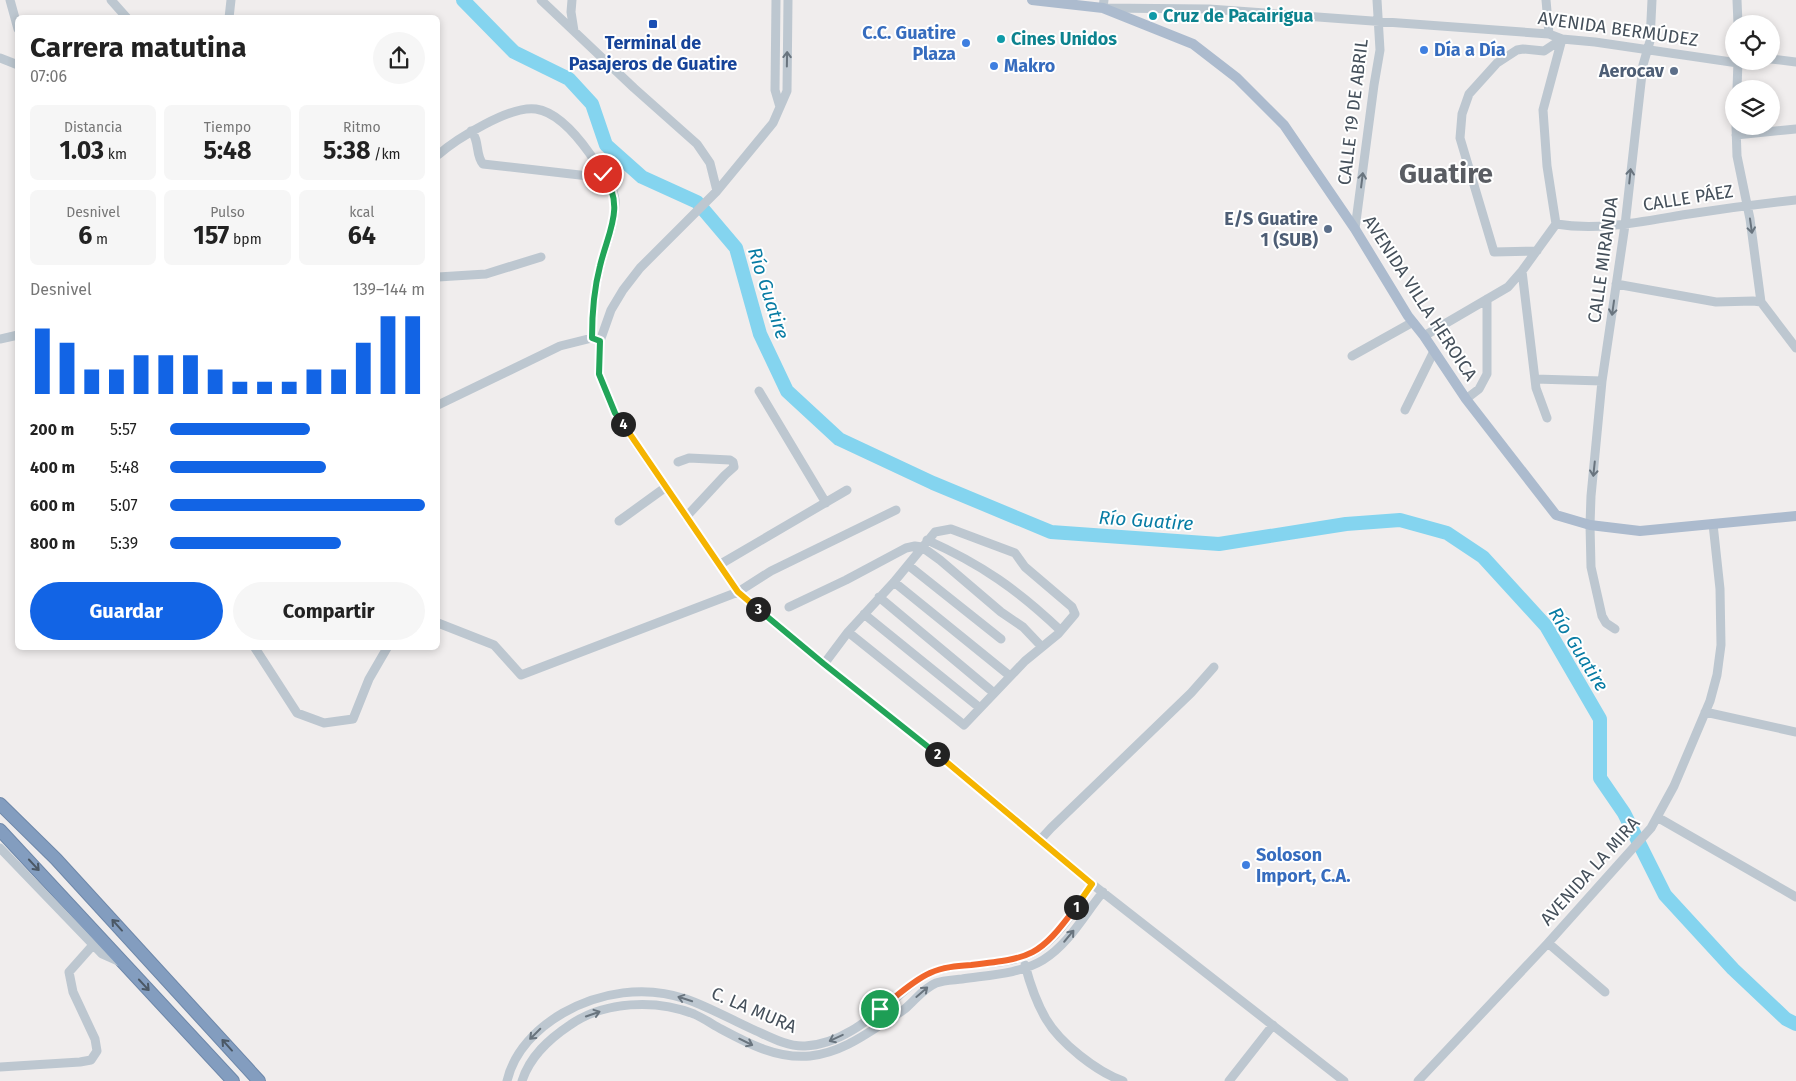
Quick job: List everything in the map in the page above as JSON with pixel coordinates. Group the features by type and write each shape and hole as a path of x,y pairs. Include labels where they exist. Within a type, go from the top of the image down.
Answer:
{"highway":[{"path":"0,804 56,859 260,1081"},
{"path":"0,830 233,1081"}],"main road":[{"name":"AVENIDA VILLA HEROICA","path":"1032,0 1103,4 1193,44 1237,78 1284,125 1356,229 1413,322 1466,399 1556,515 1590,524 1640,531 1796,516"}],"street":[{"path":"10,0 15,18"},
{"path":"111,0 124,15"},
{"path":"229,15 231,0"},
{"path":"542,0 574,32 697,144 710,163 717,191"},
{"path":"572,0 571,12 574,32"},
{"path":"776,0 775,90 780,107"},
{"path":"596,340 623,290 640,268 717,191 773,123 787,91 788,0"},
{"name":"CALLE 19 DE ABRIL","path":"1356,229 1380,50 1377,0"},
{"path":"1546,0 1548,34"},
{"name":"CALLE MIRANDA","path":"1615,629 1606,623 1597,599 1591,566 1590,524 1602,381 1625,225 1643,65 1650,41 1652,0"},
{"path":"1738,0 1738,15"},
{"name":"AVENIDA BERMÚDEZ","path":"1103,4 1379,20 1548,34 1562,39 1725,60"},
{"path":"1424,336 1508,287 1556,224 1547,166 1543,110 1562,39"},
{"path":"1537,251 1494,252 1460,138 1462,114 1469,94 1497,63 1517,50 1523,48 1544,50 1562,39"},
{"path":"0,58 15,64"},
{"path":"1780,60 1796,62"},
{"path":"440,153 449,145 472,131 508,114 523,110 535,109 546,112 578,136 613,191 615,210 593,301 599,374 615,413 738,592 824,664 940,756 1092,884 1344,1081"},
{"path":"1780,130 1796,129"},
{"path":"472,131 475,135 479,159 483,164 606,178"},
{"path":"1736,135 1737,156 1747,205 1761,302 1796,348"},
{"name":"CALLE PÁEZ","path":"1556,224 1577,227 1625,225 1747,205 1796,200"},
{"path":"440,277 486,274 541,257"},
{"path":"1522,271 1536,388 1547,418"},
{"path":"1616,284 1716,302 1761,302"},
{"path":"1466,399 1479,389 1487,374 1487,299"},
{"path":"1352,356 1413,322"},
{"path":"0,339 15,336"},
{"path":"440,404 560,346 596,340"},
{"path":"1405,410 1434,351"},
{"path":"1535,379 1602,381"},
{"path":"759,391 826,503"},
{"path":"678,462 689,458 730,460 734,467 686,517"},
{"path":"619,522 666,487"},
{"path":"719,565 847,490"},
{"path":"440,624 494,645 520,675 738,592 771,571 896,510"},
{"name":"AVENIDA LA MIRA","path":"1418,1081 1616,869 1651,828 1674,786 1710,702 1717,675 1721,645 1720,589 1714,524"},
{"path":"824,664 848,632 894,582 935,532 951,529 1015,553 1025,567 1072,607 1075,614 1010,676 964,725 848,632"},
{"path":"924,544 1023,627 1042,647"},
{"path":"789,607 846,580 906,548 924,544 961,555 989,571 1034,605 1060,630"},
{"path":"908,564 1001,639"},
{"path":"894,582 1010,676"},
{"path":"879,597 994,693"},
{"path":"864,614 980,708"},
{"path":"256,650 297,712 324,723 353,719 369,679 386,650"},
{"path":"1040,840 1050,828 1191,693 1214,667"},
{"path":"1705,712 1796,732"},
{"path":"1657,817 1796,897"},
{"path":"0,848 102,954 126,964"},
{"name":"C. LA MURA","path":"507,1081 520,1052 545,1024 579,1005 631,991 678,997 794,1045 813,1046 833,1040 858,1026 910,985 930,973 948,968 1023,957 1046,944 1056,934 1092,884"},
{"path":"522,1081 526,1070 545,1045 574,1022 611,1008 633,1005 656,1005 694,1014 763,1050 783,1055 808,1056 825,1054 840,1049 856,1040 906,1008 921,993 936,983 1026,968 1044,960 1068,938 1103,892"},
{"path":"1548,942 1605,992"},
{"path":"0,1067 91,1060 97,1051 95,1039 73,992 69,972 93,945"},
{"path":"1023,957 1034,994 1053,1029 1080,1055 1123,1081"},
{"path":"1229,1081 1273,1026"}],"waterway":[{"name":"Río Guatire","path":"463,0 514,52 569,79 592,104 606,145 642,177 697,202 736,248 760,334 787,391 839,439 933,483 1051,532 1219,544 1346,524 1400,520 1447,533 1483,557 1546,626 1600,719 1600,778 1624,813 1665,895 1733,969 1786,1019 1796,1024"}],"place":[{"name":"Cruz de Pacairigua","path":"1153,16"},
{"name":"Terminal de Pasajeros de Guatire","path":"653,24"},
{"name":"Cines Unidos","path":"1001,39"},
{"name":"C.C. Guatire Plaza","path":"966,43"},
{"name":"Día a Día","path":"1424,50"},
{"name":"Makro","path":"994,66"},
{"name":"Aerocav","path":"1674,71"},
{"name":"E/S Guatire 1 (SUB)","path":"1328,229"},
{"name":"Soloson Import, C.A.","path":"1246,865"}],"district":[{"name":"Guatire","path":"1446,173"}],"route":[{"path":"603,174 613,191 615,210 593,301 592,338 600,341 599,374 615,413 693,528 738,592 824,664 940,756 1092,884 1056,934 1035,951 1023,957 1006,961 948,968 930,973 910,985 880,1009"}]}
